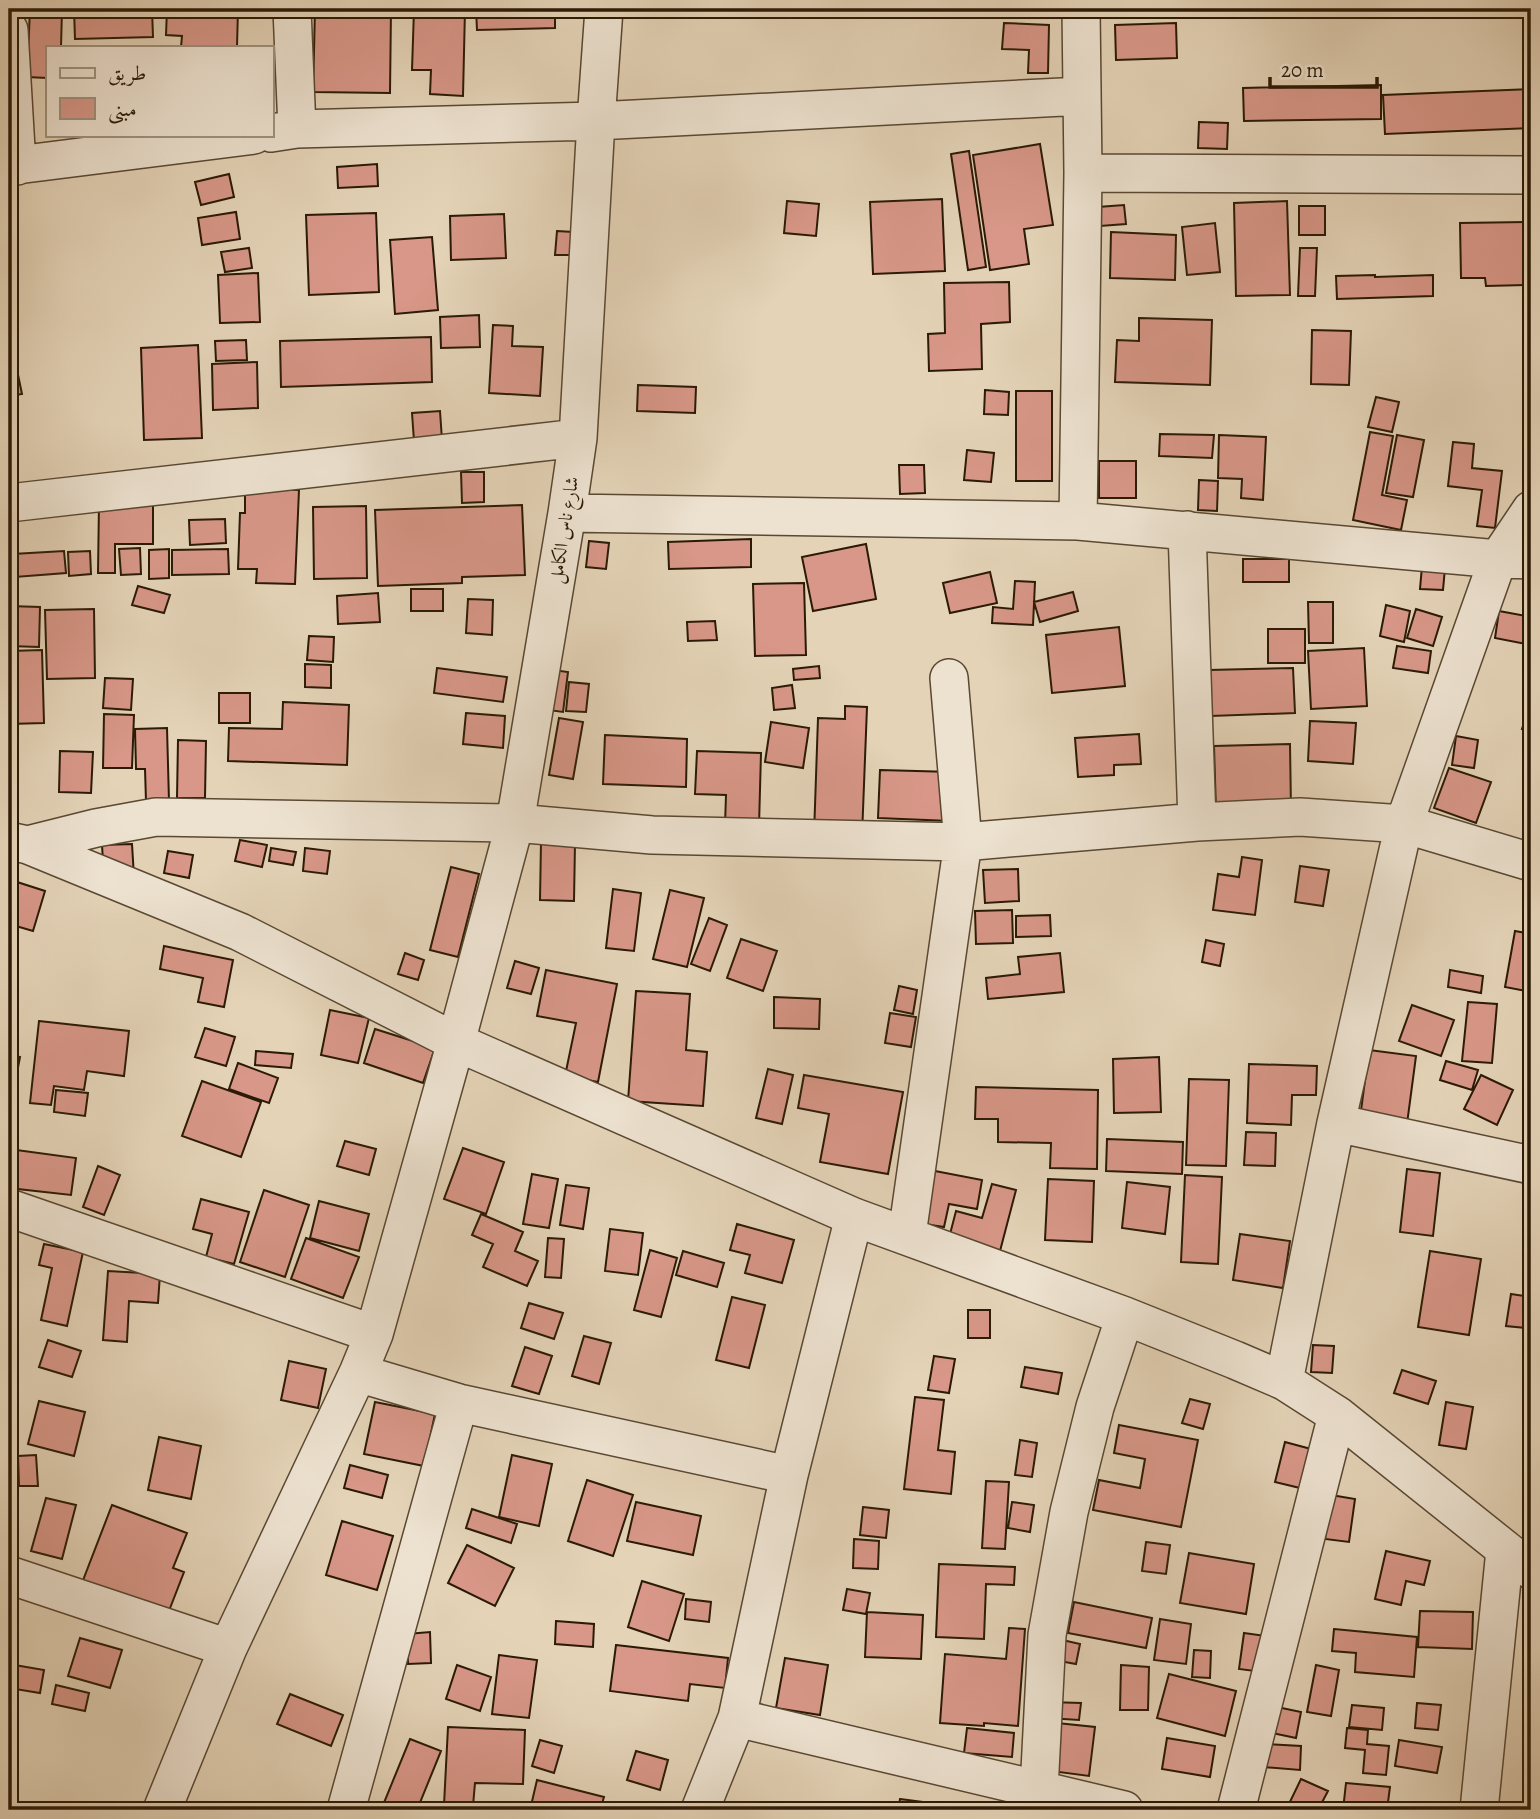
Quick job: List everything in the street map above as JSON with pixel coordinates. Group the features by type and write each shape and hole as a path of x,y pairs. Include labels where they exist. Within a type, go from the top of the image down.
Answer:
{"street":[{"path":"292,9 284,131 596,121 1082,96"},
{"name":"شارع ناس الكامل","path":"162,1810 228,1648 374,1334 514,823 578,438 604,9"},
{"path":"1078,521 1083,173 1081,9"},
{"path":"9,30 13,166 246,136"},
{"path":"1083,173 1531,174"},
{"path":"9,503 578,438"},
{"path":"1284,1381 1336,1123 1404,824 1515,559 1531,510"},
{"path":"567,513 1078,521 1515,559"},
{"path":"1187,530 1197,822"},
{"path":"907,1235 963,842 949,678"},
{"path":"19,843 156,817 514,823 652,835 963,842 1197,822 1300,817 1404,824 1531,862"},
{"path":"19,843 240,932 456,1042 853,1217 1125,1315 1284,1381 1337,1415 1518,1560 1479,1810"},
{"path":"1336,1123 1531,1165"},
{"path":"9,1208 374,1334"},
{"path":"700,1810 737,1718 789,1475 853,1217"},
{"path":"1039,1790 1047,1635 1069,1512 1096,1407 1125,1315"},
{"path":"358,1373 459,1403 789,1475"},
{"path":"346,1810 459,1403"},
{"path":"1236,1810 1337,1415"},
{"path":"9,1575 228,1648"},
{"path":"737,1718 1124,1810"}],"building":[{"path":"30,9 62,10 61,46 46,46 46,78 27,77"},
{"path":"74,9 152,9 153,37 75,39"},
{"path":"167,9 238,9 237,46 181,46 182,36 166,35"},
{"path":"315,9 391,9 390,93 313,92"},
{"path":"414,9 465,9 463,96 430,94 431,70 412,70"},
{"path":"476,9 555,9 555,28 477,30"},
{"path":"1004,23 1049,25 1048,73 1028,73 1029,50 1002,49"},
{"path":"1176,23 1177,58 1116,60 1115,25"},
{"path":"1381,85 1381,119 1244,121 1243,88"},
{"path":"1531,89 1531,128 1385,134 1383,95"},
{"path":"1199,122 1228,123 1227,149 1198,148"},
{"path":"1040,144 1053,225 1024,229 1029,264 990,270 973,155"},
{"path":"969,151 986,267 968,270 951,154"},
{"path":"377,164 378,186 338,188 337,167"},
{"path":"229,174 234,197 201,205 195,182"},
{"path":"942,199 945,271 873,274 870,202"},
{"path":"787,201 819,204 816,236 784,233"},
{"path":"1287,201 1290,295 1236,296 1234,203"},
{"path":"1124,205 1126,224 1100,226 1098,207"},
{"path":"1299,206 1325,206 1325,235 1299,235"},
{"path":"236,212 240,239 202,245 198,218"},
{"path":"376,213 379,292 309,295 306,215"},
{"path":"504,214 506,258 451,260 450,216"},
{"path":"1528,222 1529,285 1486,286 1485,278 1461,278 1460,223"},
{"path":"1215,223 1220,272 1187,275 1182,227"},
{"path":"557,231 573,232 571,255 555,255"},
{"path":"1111,232 1176,235 1175,280 1110,278"},
{"path":"432,237 438,310 395,314 390,240"},
{"path":"249,248 252,268 225,272 221,252"},
{"path":"1300,248 1317,248 1315,296 1298,296"},
{"path":"258,273 260,322 220,323 218,275"},
{"path":"1433,275 1433,296 1337,299 1336,276"},
{"path":"1009,282 1010,322 981,324 982,369 929,371 928,334 945,333 944,283"},
{"path":"479,315 480,347 441,348 440,317"},
{"path":"1139,318 1212,320 1210,385 1115,382 1117,340 1139,341"},
{"path":"493,325 513,326 512,346 543,347 540,396 489,393"},
{"path":"1312,330 1351,331 1349,385 1311,384"},
{"path":"431,337 432,382 281,387 280,341"},
{"path":"246,340 247,360 216,361 215,341"},
{"path":"198,345 202,438 144,440 141,348"},
{"path":"257,362 258,408 213,410 212,364"},
{"path":"17,370 22,394 9,396 9,372"},
{"path":"638,385 696,387 695,413 637,411"},
{"path":"985,390 1009,392 1008,415 984,414"},
{"path":"1016,391 1052,391 1052,481 1016,481"},
{"path":"1376,397 1399,402 1392,432 1368,427"},
{"path":"440,411 442,440 414,441 412,413"},
{"path":"1370,432 1393,436 1382,495 1407,500 1401,530 1353,520"},
{"path":"1160,434 1214,435 1212,458 1159,456"},
{"path":"1219,435 1266,437 1263,500 1241,498 1242,479 1218,478"},
{"path":"1397,435 1424,440 1413,497 1386,493"},
{"path":"1453,442 1474,444 1472,468 1502,471 1495,528 1477,526 1482,490 1448,486"},
{"path":"967,450 994,453 991,482 964,480"},
{"path":"1099,461 1136,461 1136,498 1099,498"},
{"path":"899,465 924,465 925,493 900,494"},
{"path":"461,472 484,472 484,502 462,503"},
{"path":"1199,480 1218,481 1217,511 1198,510"},
{"path":"245,488 299,490 295,584 256,583 257,569 238,569 240,513 245,513"},
{"path":"99,503 153,503 153,544 115,544 115,573 98,573"},
{"path":"522,505 525,575 462,577 462,583 378,586 375,510"},
{"path":"366,506 367,578 314,579 313,507"},
{"path":"225,519 226,543 190,545 189,520"},
{"path":"751,539 751,567 669,569 668,542"},
{"path":"589,541 609,543 606,569 586,567"},
{"path":"866,544 876,599 813,611 802,557"},
{"path":"140,548 141,574 121,575 119,549"},
{"path":"169,549 169,578 149,579 149,550"},
{"path":"228,549 229,574 172,575 172,550"},
{"path":"64,551 66,573 15,577 13,554"},
{"path":"90,551 91,574 69,576 68,552"},
{"path":"1243,559 1289,559 1289,582 1243,582"},
{"path":"1422,566 1445,568 1443,590 1420,589"},
{"path":"990,572 997,603 950,613 943,583"},
{"path":"1015,581 1035,582 1033,625 992,623 993,607 1013,609"},
{"path":"804,583 806,655 755,656 753,584"},
{"path":"138,586 170,595 164,613 132,605"},
{"path":"411,589 443,589 443,611 411,611"},
{"path":"1073,592 1078,611 1040,622 1034,602"},
{"path":"378,593 380,622 338,624 337,596"},
{"path":"468,599 493,600 492,635 466,633"},
{"path":"1308,602 1333,602 1333,643 1309,643"},
{"path":"1386,605 1410,611 1404,642 1380,636"},
{"path":"9,606 40,607 39,647 9,646"},
{"path":"94,609 95,678 47,679 45,610"},
{"path":"1416,609 1442,617 1433,646 1407,638"},
{"path":"1499,611 1531,617 1531,645 1495,638"},
{"path":"715,621 717,640 688,641 687,622"},
{"path":"1119,627 1125,686 1052,693 1046,635"},
{"path":"1268,629 1305,629 1305,663 1268,663"},
{"path":"309,636 334,637 333,662 307,660"},
{"path":"1397,646 1431,651 1428,673 1393,668"},
{"path":"1364,648 1367,706 1311,709 1308,651"},
{"path":"42,650 44,723 9,724 9,651"},
{"path":"305,664 331,665 331,688 305,687"},
{"path":"819,666 820,678 794,680 793,669"},
{"path":"437,668 507,677 503,702 434,693"},
{"path":"1293,668 1295,713 1211,716 1209,670"},
{"path":"553,670 568,672 563,712 548,710"},
{"path":"105,678 133,679 131,710 103,708"},
{"path":"569,682 589,684 586,712 566,711"},
{"path":"792,685 795,708 774,710 772,688"},
{"path":"219,693 250,693 250,723 219,723"},
{"path":"283,702 349,705 347,765 228,761 229,728 282,729"},
{"path":"1531,705 1531,731 1522,729"},
{"path":"845,706 867,707 862,836 814,835 818,718 845,719"},
{"path":"466,713 505,716 503,748 463,744"},
{"path":"104,714 134,715 132,768 103,768"},
{"path":"559,718 583,722 573,779 549,775"},
{"path":"1310,721 1356,723 1353,764 1308,761"},
{"path":"771,722 809,728 803,768 765,762"},
{"path":"167,728 169,801 146,801 145,769 136,769 135,729"},
{"path":"1139,734 1141,764 1114,765 1114,775 1078,777 1075,738"},
{"path":"605,735 687,739 686,787 603,784"},
{"path":"1456,736 1478,740 1474,768 1452,765"},
{"path":"178,740 206,741 205,798 177,798"},
{"path":"1290,744 1291,809 1216,811 1214,746"},
{"path":"60,751 93,752 91,793 59,792"},
{"path":"697,751 761,753 759,826 725,825 726,795 695,794"},
{"path":"1449,768 1491,782 1476,823 1434,808"},
{"path":"880,770 952,772 950,821 878,818"},
{"path":"240,840 267,845 262,867 235,861"},
{"path":"541,842 575,843 574,901 540,900"},
{"path":"132,844 134,877 104,878 102,845"},
{"path":"271,848 296,852 293,865 269,861"},
{"path":"305,848 330,851 327,874 303,871"},
{"path":"168,851 193,855 189,878 164,873"},
{"path":"1242,857 1262,860 1255,915 1213,910 1218,874 1239,877"},
{"path":"1300,866 1329,870 1323,906 1295,902"},
{"path":"451,867 479,874 458,957 430,950"},
{"path":"1018,869 1019,901 985,903 983,870"},
{"path":"14,881 45,891 33,931 9,924 9,897"},
{"path":"613,889 641,893 634,951 606,948"},
{"path":"670,890 704,898 687,967 653,959"},
{"path":"1012,910 1013,943 976,944 975,911"},
{"path":"1050,915 1051,936 1016,937 1016,916"},
{"path":"709,918 727,925 710,971 691,964"},
{"path":"1515,931 1531,934 1531,992 1505,987"},
{"path":"741,939 777,951 763,991 727,978"},
{"path":"1206,940 1224,944 1220,966 1202,962"},
{"path":"164,946 233,960 224,1007 198,1002 203,978 160,969"},
{"path":"405,953 424,960 418,980 398,974"},
{"path":"1060,953 1064,992 988,999 986,978 1020,974 1018,957"},
{"path":"515,961 539,968 531,994 507,988"},
{"path":"546,970 617,984 598,1082 565,1076 576,1023 537,1016"},
{"path":"1450,970 1483,976 1481,993 1448,987"},
{"path":"899,986 917,990 913,1014 894,1010"},
{"path":"636,991 690,994 686,1050 707,1052 703,1106 628,1101"},
{"path":"774,997 820,999 819,1029 774,1028"},
{"path":"1468,1002 1497,1004 1492,1063 1462,1061"},
{"path":"1412,1005 1454,1020 1441,1056 1399,1041"},
{"path":"330,1010 369,1018 358,1063 321,1055"},
{"path":"890,1013 916,1017 911,1047 885,1043"},
{"path":"39,1021 129,1031 124,1076 87,1071 84,1090 54,1086 51,1105 30,1103"},
{"path":"205,1028 235,1037 226,1066 195,1057"},
{"path":"375,1029 435,1048 423,1083 364,1063"},
{"path":"1369,1050 1416,1056 1407,1124 1360,1118"},
{"path":"256,1051 293,1054 291,1068 255,1065"},
{"path":"9,1055 20,1057 12,1099 9,1098"},
{"path":"1159,1057 1161,1112 1114,1113 1113,1059"},
{"path":"1446,1061 1478,1070 1472,1090 1440,1080"},
{"path":"238,1063 278,1078 269,1103 229,1089"},
{"path":"1249,1064 1317,1066 1316,1095 1292,1095 1291,1125 1247,1123"},
{"path":"768,1069 793,1075 782,1124 756,1118"},
{"path":"804,1075 903,1092 888,1174 820,1162 829,1114 798,1108"},
{"path":"1481,1075 1513,1090 1497,1125 1464,1109"},
{"path":"1189,1079 1229,1080 1226,1166 1186,1165"},
{"path":"202,1081 261,1102 241,1157 182,1136"},
{"path":"976,1087 1098,1090 1097,1169 1050,1168 1051,1143 998,1142 998,1119 975,1119"},
{"path":"56,1090 88,1093 85,1116 54,1112"},
{"path":"1246,1132 1276,1133 1275,1166 1244,1165"},
{"path":"1107,1139 1183,1142 1182,1174 1106,1171"},
{"path":"345,1141 376,1149 369,1175 337,1166"},
{"path":"463,1148 504,1162 486,1214 444,1199"},
{"path":"9,1149 76,1158 71,1195 9,1188"},
{"path":"98,1166 120,1175 104,1215 83,1207"},
{"path":"1407,1169 1440,1173 1433,1236 1400,1232"},
{"path":"935,1171 982,1180 977,1209 949,1204 944,1227 924,1224"},
{"path":"532,1174 558,1179 549,1228 523,1224"},
{"path":"1185,1175 1222,1177 1218,1264 1181,1262"},
{"path":"1048,1179 1094,1181 1092,1242 1045,1240"},
{"path":"1127,1182 1170,1187 1165,1234 1122,1228"},
{"path":"992,1184 1016,1190 1000,1251 949,1238 956,1211 982,1218"},
{"path":"566,1185 589,1188 583,1229 560,1225"},
{"path":"264,1190 309,1205 285,1277 240,1262"},
{"path":"201,1199 249,1212 234,1264 206,1257 212,1234 193,1229"},
{"path":"319,1201 369,1214 359,1251 310,1238"},
{"path":"481,1214 523,1232 515,1251 538,1261 527,1286 483,1267 493,1244 472,1235"},
{"path":"737,1224 794,1240 782,1283 745,1273 750,1255 730,1250"},
{"path":"610,1229 643,1233 638,1275 605,1271"},
{"path":"1240,1234 1290,1241 1283,1288 1233,1280"},
{"path":"306,1238 359,1257 343,1298 291,1279"},
{"path":"548,1238 564,1239 561,1278 545,1277"},
{"path":"44,1244 83,1252 67,1326 41,1320 52,1268 39,1265"},
{"path":"650,1250 677,1258 661,1317 634,1310"},
{"path":"683,1251 724,1263 717,1287 676,1275"},
{"path":"1430,1251 1481,1259 1469,1335 1418,1327"},
{"path":"108,1271 160,1274 158,1303 129,1301 127,1342 103,1340"},
{"path":"1511,1294 1531,1297 1526,1328 1506,1326"},
{"path":"732,1297 765,1305 749,1368 716,1360"},
{"path":"529,1303 563,1313 554,1339 521,1328"},
{"path":"968,1310 990,1310 990,1338 968,1338"},
{"path":"584,1336 611,1343 599,1384 572,1376"},
{"path":"48,1340 81,1351 72,1377 39,1367"},
{"path":"1313,1345 1334,1346 1332,1373 1311,1372"},
{"path":"525,1347 552,1356 539,1394 512,1386"},
{"path":"934,1356 955,1359 949,1393 928,1390"},
{"path":"289,1361 326,1369 318,1408 281,1400"},
{"path":"1025,1367 1062,1373 1058,1394 1021,1387"},
{"path":"1402,1370 1436,1381 1428,1404 1394,1393"},
{"path":"915,1397 944,1400 938,1450 955,1452 951,1494 904,1489"},
{"path":"1190,1399 1210,1404 1203,1429 1182,1423"},
{"path":"39,1401 85,1412 74,1456 28,1444"},
{"path":"375,1402 435,1414 424,1466 364,1454"},
{"path":"1446,1402 1473,1407 1466,1449 1439,1445"},
{"path":"1119,1425 1198,1440 1181,1527 1093,1510 1099,1480 1140,1488 1145,1459 1114,1453"},
{"path":"159,1437 201,1446 191,1499 148,1490"},
{"path":"1020,1440 1037,1443 1032,1477 1015,1475"},
{"path":"1285,1442 1311,1449 1300,1488 1275,1482"},
{"path":"36,1455 38,1486 19,1486 18,1456"},
{"path":"512,1455 552,1464 539,1526 499,1517"},
{"path":"350,1465 388,1475 382,1498 344,1488"},
{"path":"587,1480 633,1495 613,1556 568,1541"},
{"path":"986,1481 1009,1482 1005,1549 982,1548"},
{"path":"1331,1495 1355,1499 1349,1542 1325,1539"},
{"path":"46,1498 76,1505 62,1559 31,1551"},
{"path":"636,1502 701,1516 693,1555 627,1541"},
{"path":"1012,1502 1034,1505 1030,1532 1008,1528"},
{"path":"112,1505 187,1533 173,1568 184,1572 167,1616 82,1583"},
{"path":"863,1507 889,1510 886,1538 860,1535"},
{"path":"472,1509 517,1524 511,1543 466,1528"},
{"path":"342,1521 393,1536 377,1590 326,1575"},
{"path":"854,1539 879,1541 878,1569 853,1568"},
{"path":"1146,1542 1170,1545 1166,1574 1142,1571"},
{"path":"467,1545 514,1568 495,1606 448,1583"},
{"path":"1386,1551 1430,1561 1424,1585 1406,1581 1401,1605 1375,1599"},
{"path":"1189,1553 1254,1564 1246,1614 1180,1603"},
{"path":"939,1564 1015,1567 1014,1585 986,1584 984,1639 936,1637"},
{"path":"642,1581 684,1594 669,1641 628,1627"},
{"path":"847,1589 870,1593 866,1614 843,1610"},
{"path":"686,1599 711,1602 709,1622 685,1619"},
{"path":"1074,1602 1152,1618 1146,1648 1068,1633"},
{"path":"1420,1611 1473,1612 1472,1649 1418,1647"},
{"path":"867,1612 923,1615 921,1659 865,1657"},
{"path":"1160,1619 1191,1624 1186,1664 1154,1660"},
{"path":"556,1621 594,1624 593,1647 555,1644"},
{"path":"1009,1628 1025,1629 1018,1726 940,1723 945,1654 1006,1659"},
{"path":"1334,1629 1417,1637 1414,1677 1355,1672 1356,1653 1332,1651"},
{"path":"430,1632 431,1663 408,1664 407,1634"},
{"path":"1244,1633 1266,1636 1262,1672 1239,1669"},
{"path":"80,1638 122,1650 110,1688 68,1676"},
{"path":"1058,1639 1080,1644 1076,1664 1054,1660"},
{"path":"616,1645 728,1658 725,1688 690,1684 688,1701 610,1691"},
{"path":"1194,1650 1211,1651 1210,1678 1192,1677"},
{"path":"499,1655 537,1660 529,1718 492,1714"},
{"path":"785,1658 828,1665 820,1715 776,1708"},
{"path":"9,1664 44,1670 40,1693 9,1688"},
{"path":"457,1665 491,1677 480,1711 446,1699"},
{"path":"1121,1665 1149,1667 1148,1710 1120,1710"},
{"path":"1316,1665 1339,1670 1331,1716 1307,1712"},
{"path":"1169,1674 1236,1691 1225,1736 1157,1718"},
{"path":"56,1685 89,1693 85,1711 52,1704"},
{"path":"290,1694 343,1715 331,1746 277,1724"},
{"path":"1049,1702 1081,1703 1079,1720 1048,1718"},
{"path":"1417,1703 1441,1705 1438,1730 1415,1728"},
{"path":"1352,1705 1384,1708 1382,1730 1349,1727"},
{"path":"1277,1707 1301,1712 1296,1738 1272,1733"},
{"path":"1057,1723 1095,1727 1089,1776 1051,1771"},
{"path":"448,1727 525,1730 523,1784 475,1783 473,1806 444,1805"},
{"path":"967,1728 1014,1733 1012,1757 964,1753"},
{"path":"1347,1728 1368,1730 1367,1744 1389,1746 1386,1775 1363,1773 1365,1750 1345,1748"},
{"path":"1167,1738 1215,1746 1210,1777 1162,1769"},
{"path":"410,1739 441,1751 417,1810 381,1810"},
{"path":"540,1740 562,1746 554,1773 532,1766"},
{"path":"1399,1740 1442,1747 1437,1773 1395,1766"},
{"path":"1265,1744 1301,1746 1300,1770 1264,1767"},
{"path":"636,1751 668,1760 660,1790 627,1780"},
{"path":"1301,1779 1328,1791 1318,1810 1286,1810"},
{"path":"537,1780 604,1797 600,1810 530,1810"},
{"path":"1346,1783 1390,1787 1387,1810 1343,1810"},
{"path":"900,1799 924,1802 923,1810 898,1810"}]}
